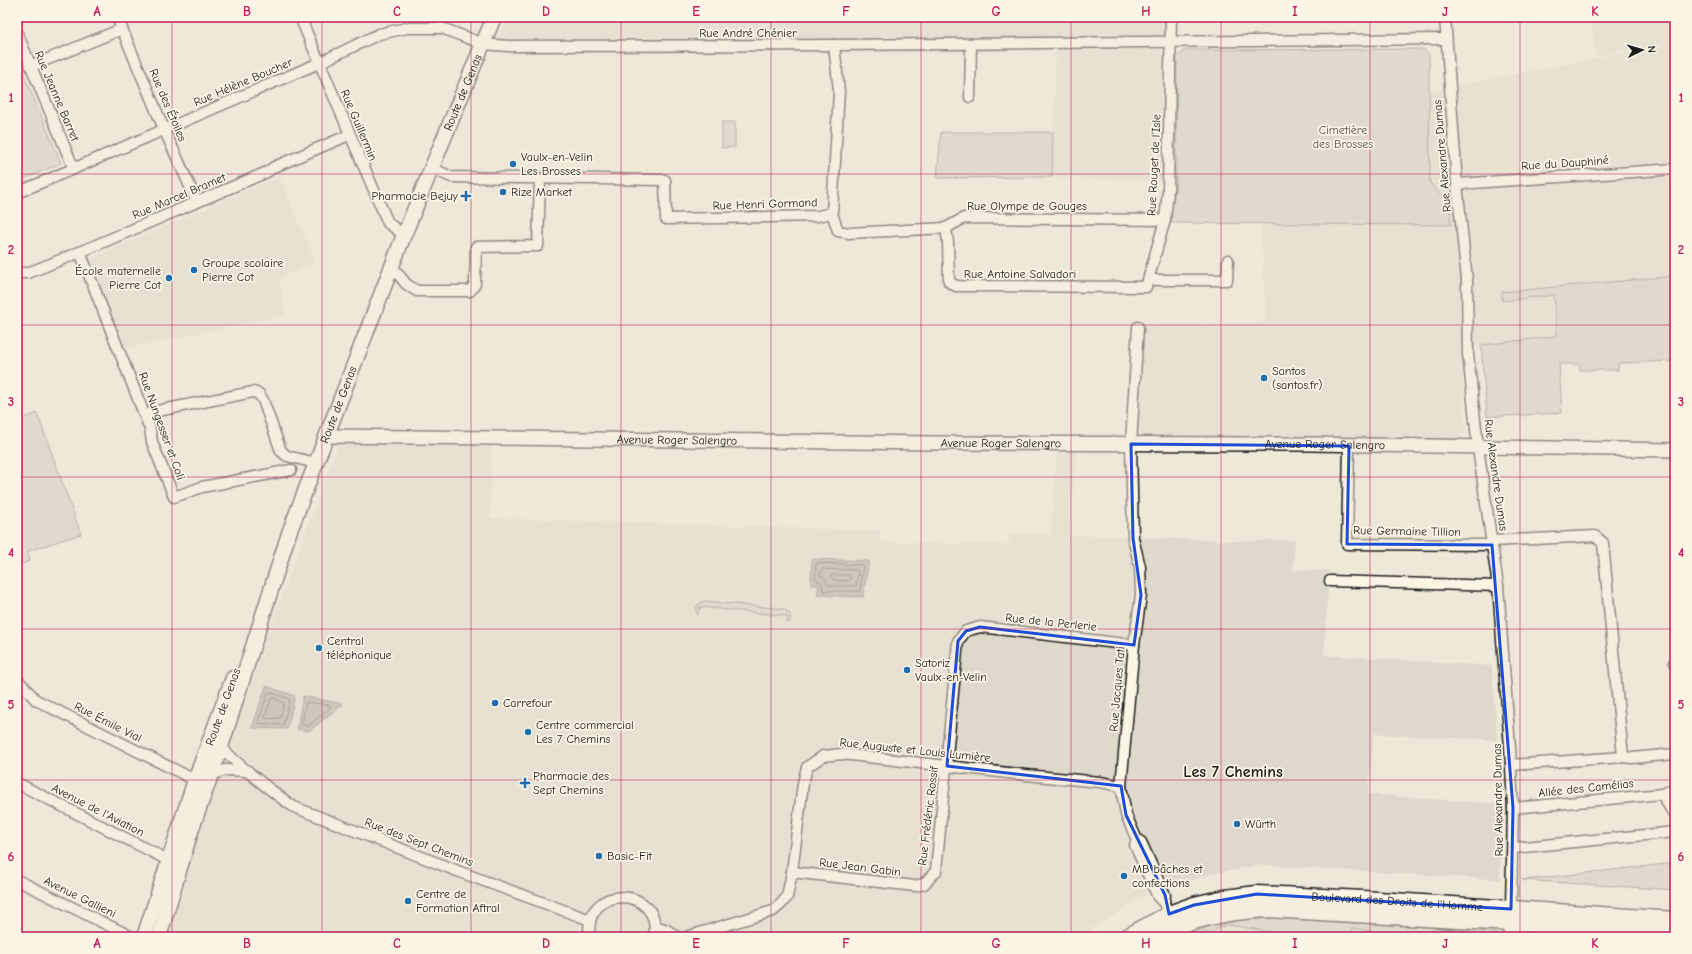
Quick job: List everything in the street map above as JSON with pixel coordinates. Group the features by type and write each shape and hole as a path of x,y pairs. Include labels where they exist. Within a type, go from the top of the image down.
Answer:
{"main road":[{"name":"Route de Genas","path":"159,937 190,837 221,747 286,544 404,235 494,17"},
{"name":"Route de Genas","path":"144,937 195,780 261,602 286,544"},
{"name":"Boulevard des Droits de l'Homme","path":"1127,937 1169,915 1205,917 1236,911 1268,909 1510,923 1675,935"},
{"name":"Boulevard des Droits de l'Homme","path":"1155,937 1169,915"},
{"name":"Boulevard des Droits de l'Homme","path":"1510,923 1675,920"}],"street":[{"name":"Rue des Étoiles","path":"117,17 164,130 197,202"},
{"name":"Rue Guillermin","path":"300,17 388,224 404,235"},
{"name":"Rue Rouget de l'Isle","path":"1148,284 1165,220 1168,191 1172,42 1171,17"},
{"name":"Rue Alexandre Dumas","path":"1445,17 1457,184 1467,280 1468,354 1478,448 1498,586 1511,765 1513,848 1510,923"},
{"name":"Rue Hélène Boucher","path":"17,193 319,63 379,34 407,28 442,28 483,44"},
{"path":"31,66 122,29"},
{"name":"Rue Jeanne Barret","path":"17,33 74,169"},
{"name":"Rue André Chénier","path":"483,44 508,46 834,45 1446,39"},
{"path":"970,97 971,44"},
{"name":"Rue Henri Gormand","path":"540,178 665,180 666,219 811,216 832,213 839,91 834,45"},
{"name":"Rue Marcel Bramet","path":"17,273 28,272 80,252 267,172 274,166 349,135"},
{"path":"392,266 406,284 417,290 470,291 475,284 476,248 538,246 540,178 451,177 432,168"},
{"name":"Rue du Dauphiné","path":"1457,184 1675,169"},
{"name":"Rue Olympe de Gouges","path":"832,213 838,231 849,233 946,228 964,218 1165,220"},
{"name":"Rue Antoine Salvadori","path":"946,228 949,282 956,286 1148,284"},
{"name":"Rue Nungesser et Coli","path":"80,252 150,429 152,442 174,497 202,487 291,470"},
{"path":"1148,284 1227,280 1228,260"},
{"path":"1131,444 1138,327"},
{"name":"Rue Nungesser et Coli","path":"152,412 254,392 259,394 263,400 281,451 287,456 316,463"},
{"name":"Avenue Roger Salengro","path":"327,436 1675,450"},
{"name":"Rue Jacques Tati","path":"1131,444 1133,538 1140,567 1141,595 1134,645 1121,786 1126,815 1137,840 1135,845 1158,897 1169,915"},
{"name":"Rue Germaine Tillion","path":"1349,446 1347,544 1492,543"},
{"path":"1492,543 1595,536 1603,543 1623,757"},
{"path":"1330,581 1498,586"},
{"path":"221,747 218,736 258,618 261,602"},
{"name":"Rue de la Perlerie","path":"966,631 980,627 1134,645"},
{"name":"Rue Frédéric Rossif","path":"924,884 936,870 958,641 966,631"},
{"name":"Rue Émile Vial","path":"17,680 36,700 195,780"},
{"name":"Rue des Sept Chemins","path":"221,747 282,799 294,807 460,872 590,920"},
{"name":"Rue Auguste et Louis Lumière","path":"686,937 714,933 773,911 787,896 792,872 803,783 808,767 823,756 842,754 1100,782 1121,786"},
{"path":"1511,765 1675,754"},
{"path":"195,780 225,770 248,771"},
{"name":"Route de Genas","path":"168,860 178,856 190,837 197,790 195,780"},
{"name":"Avenue de l'Aviation","path":"17,783 168,860"},
{"name":"Allée des Camélias","path":"1513,808 1662,794 1675,788"},
{"path":"1662,794 1672,811 1675,813"},
{"path":"1513,848 1675,832"},
{"name":"Rue Jean Gabin","path":"792,872 915,886 924,884"},
{"name":"Avenue Gallieni","path":"17,880 132,937"},
{"path":"590,937 588,930 594,911 601,904 619,896 629,897 645,906 650,912 655,926 654,937"},
{"path":"655,926 667,930 677,937"}],"highlighted area":[{"path":"1131,444 1349,446 1347,544 1492,545 1513,808 1511,909 1257,894 1194,905 1169,914 1165,895 1126,815 1121,786 947,766 958,641 966,631 980,627 1134,645 1141,595 1133,538"}],"shaded area":[{"path":"508,17 1172,17 1172,42 1160,52 1177,57 1176,182 1052,177 1056,51 856,53 493,53"},
{"path":"1590,17 1675,17 1675,42 1596,56"},
{"path":"1675,43 1675,277 1553,287 1557,336 1460,347 1465,432 1460,438 1322,439 1139,435 1143,325 1266,323 1261,223 1451,225 1450,205 1430,183 1430,91"},
{"name":"Groupe scolaire Pierre Cot","path":"279,177 315,261 279,278 285,315 123,349 88,260"},
{"path":"339,443 491,444 490,518 880,531 879,542 1008,545 1010,534 1051,535 1057,450 1077,450 1069,535 1235,541 1295,540 1293,570 1329,571 1324,655 1492,666 1497,740 1374,734 1368,794 1501,804 1500,880 1261,865 1210,874 1146,895 1091,929 1081,937 166,937 187,867 274,618"},
{"path":"1270,918 1564,937 1178,937 1215,925 1240,920"}],"green space":[{"name":"Cimetière des Brosses","path":"1423,49 1429,54 1430,183 1450,205 1451,225 1170,223 1176,182 1177,57 1185,50"},
{"path":"17,58 61,163 17,182"},
{"path":"722,122 735,122 735,147 722,148"},
{"path":"941,132 1053,132 1052,177 937,178"},
{"path":"1675,276 1674,361 1618,363 1618,370 1580,370 1579,364 1559,364 1562,413 1487,417 1481,345 1557,336 1554,295 1502,301 1502,292"},
{"path":"37,413 81,534 28,551 30,561 17,565 17,421"},
{"path":"703,601 784,609 790,614 790,622 787,623 787,616 700,607 698,615 696,612 697,606"},
{"path":"1675,863 1675,890 1522,880"},
{"path":"1270,918 1433,927 1432,937 1370,935 1370,931 1352,928 1351,937 1285,937 1285,934 1225,925 1211,932 1202,932 1195,937 1178,937 1215,925 1240,920"},
{"path":"1442,928 1496,933 1496,937 1441,937"}],"water":[{"path":"812,559 869,561 863,597 817,595 819,585 811,585"},
{"path":"266,686 295,696 287,729 252,728"},
{"path":"303,696 343,704 309,731 297,729"}],"place":[{"name":"Vaulx-en-Velin Les Brosses","path":"513,164"},
{"name":"Rize Market","path":"503,192"},
{"name":"Pharmacie Bejuy","path":"466,196"},
{"name":"Groupe scolaire Pierre Cot","path":"194,270"},
{"name":"École maternelle Pierre Cot","path":"169,278"},
{"name":"Santos (santos.fr)","path":"1264,378"},
{"name":"Central téléphonique","path":"319,648"},
{"name":"Satoriz Vaulx-en-Velin","path":"907,670"},
{"name":"Carrefour","path":"495,703"},
{"name":"Centre commercial Les 7 Chemins","path":"528,732"},
{"name":"Pharmacie des Sept Chemins","path":"525,783"},
{"name":"Würth","path":"1237,824"},
{"name":"Basic-Fit","path":"599,856"},
{"name":"MB bâches et confections","path":"1124,876"},
{"name":"Centre de Formation Aftral","path":"408,901"}],"district":[{"name":"Les 7 Chemins","path":"1233,772"}]}
